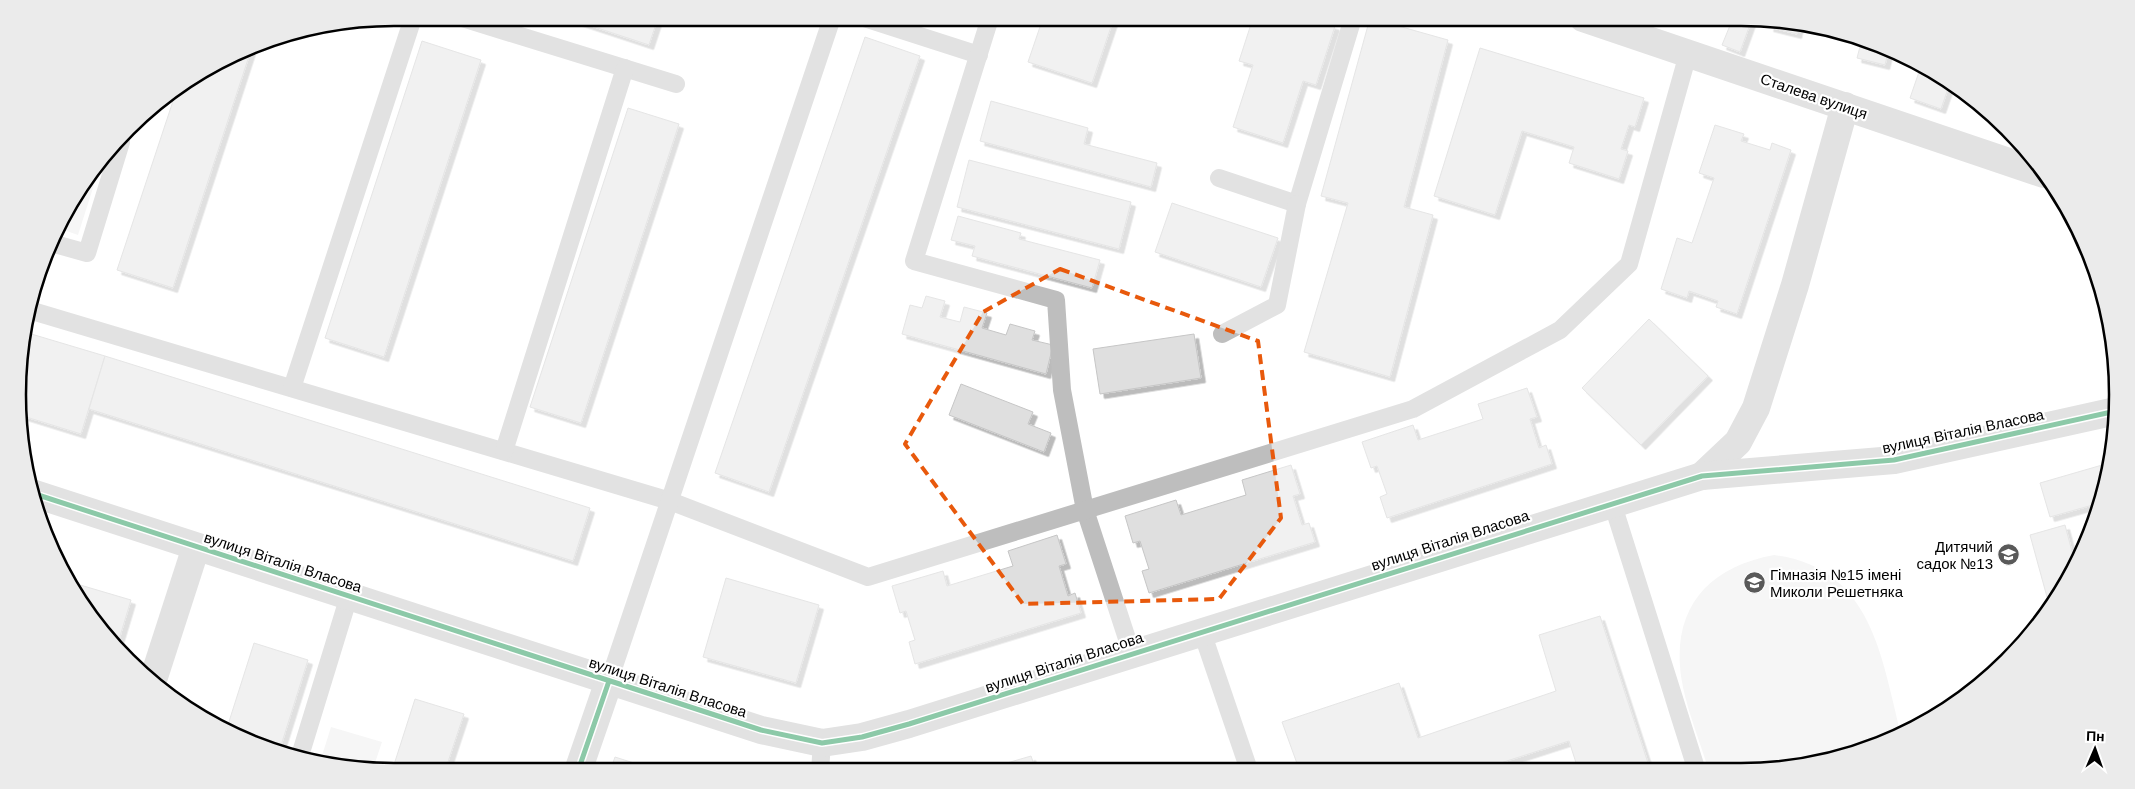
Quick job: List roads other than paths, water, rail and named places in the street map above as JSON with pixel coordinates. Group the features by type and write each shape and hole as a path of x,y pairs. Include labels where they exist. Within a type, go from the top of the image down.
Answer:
{"street":[{"name":"Сталева вулиця","path":"1607,26 2033,170"},
{"path":"1702,476 1738,442 1756,408 1795,285 1846,106"},
{"name":"вулиця Віталія Власова","path":"41,496 761,730 822,743 862,737 910,724 1612,502 1702,476 1894,460 2108,413"},
{"path":"155,674 196,547"},
{"path":"581,763 609,681"}],"lane":[{"path":"292,388 410,26"},
{"path":"488,26 676,84"},
{"path":"609,681 829,26"},
{"path":"889,26 979,55"},
{"path":"988,26 914,261 1056,300 1062,390 1086,510 1132,654"},
{"path":"1222,334 1277,305 1297,204 1352,26"},
{"path":"36,312 670,500 868,577 1413,409 1560,330 1628,264 1688,54"},
{"path":"504,451 625,68"},
{"path":"58,245 87,253 117,154"},
{"path":"1219,178 1297,204"},
{"path":"1612,502 1694,763"},
{"path":"302,751 349,596"},
{"path":"1202,632 1247,763"},
{"path":"821,763 822,743"}],"place":[{"name":"Дитячий садок №13","path":"2009,555"},
{"name":"Гімназія №15 імені Миколи Решетняка","path":"1754,583"}]}
